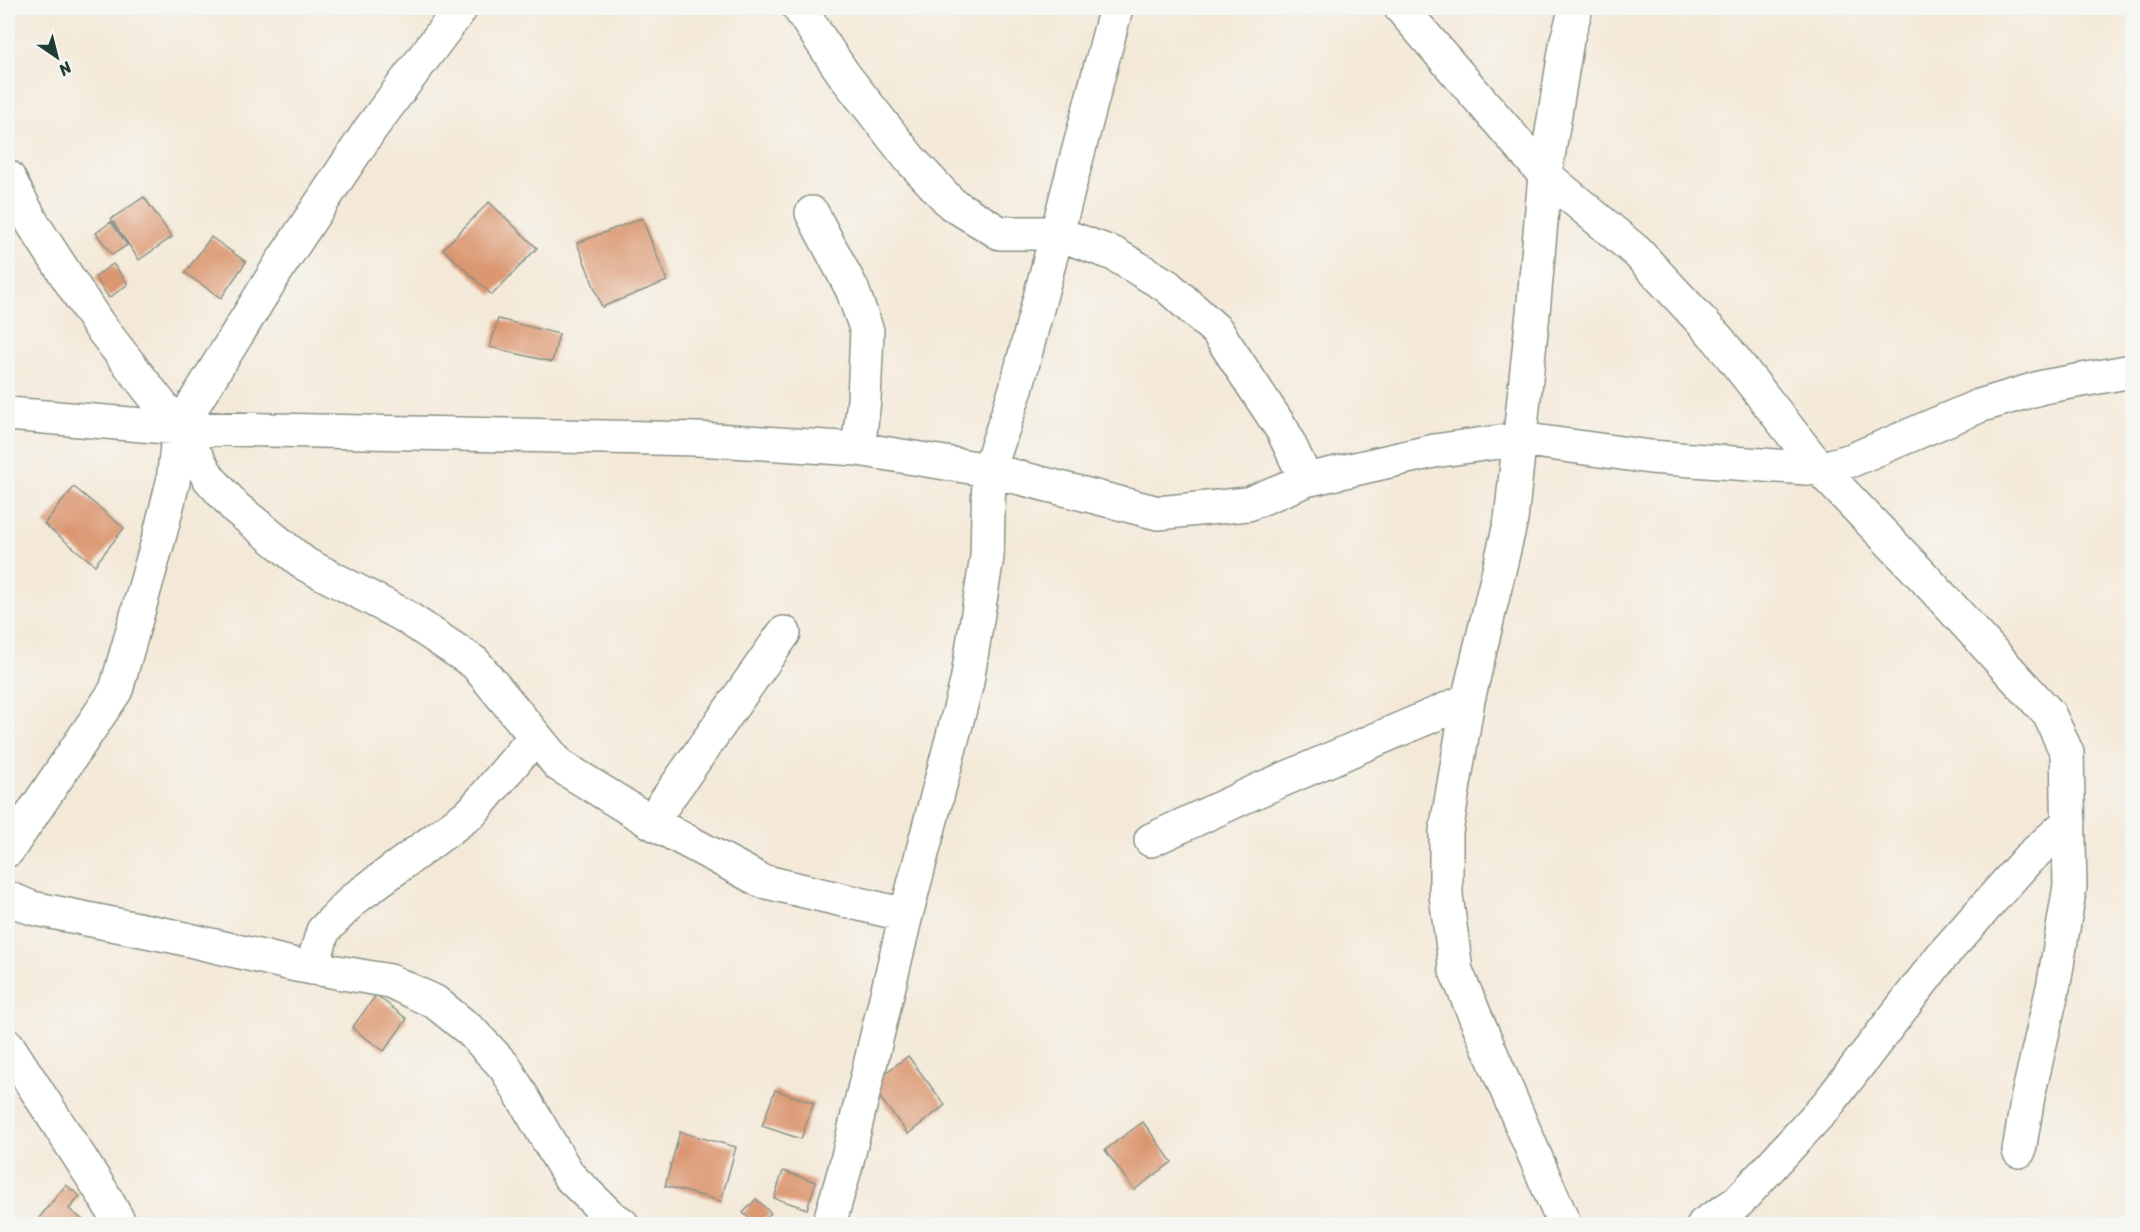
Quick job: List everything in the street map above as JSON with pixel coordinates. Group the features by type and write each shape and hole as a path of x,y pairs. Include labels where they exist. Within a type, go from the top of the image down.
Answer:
{"street":[{"path":"8,850 116,690 163,524 172,482 179,428 280,265 371,128 461,8"},
{"path":"799,8 845,76 910,159 952,204 1000,233 1056,233 1114,254 1167,286 1216,332 1283,431 1306,480"},
{"path":"828,1224 844,1169 906,915 967,682 987,557 989,470 1016,389 1116,8"},
{"path":"1401,8 1545,175 1637,252 1718,339 1820,469 1919,572 2049,714 2067,753 2070,886 2054,983 2028,1096 2019,1151"},
{"path":"1564,1224 1455,971 1446,895 1446,832 1468,700 1511,520 1545,175 1567,40 1576,8"},
{"path":"8,177 33,224 98,324 179,428 209,478 236,508 305,564 403,615 475,663 560,765 651,822 762,881 906,915"},
{"path":"812,213 852,289 867,331 864,400 858,449"},
{"path":"8,414 179,428 698,439 858,449 989,470 1158,513 1248,504 1306,480 1434,451 1520,440 1650,457 1820,469 1852,460 1979,406 2043,387 2130,377"},
{"path":"651,822 784,633"},
{"path":"1151,840 1259,790 1468,700"},
{"path":"312,968 323,931 354,899 472,812 535,737"},
{"path":"1704,1224 1738,1202 1828,1104 1941,957 2027,860 2069,822"},
{"path":"8,898 32,908 172,936 312,968 390,981 435,1002 471,1031 505,1067 569,1176 610,1216 622,1224"},
{"path":"8,1046 102,1192 120,1224"}],"building":[{"path":"144,197 172,237 139,260 111,219"},
{"path":"489,202 537,248 492,295 443,249"},
{"path":"642,218 667,281 602,307 577,243"},
{"path":"111,222 127,245 112,255 96,233"},
{"path":"211,237 246,262 221,298 185,273"},
{"path":"113,264 128,284 109,298 95,277"},
{"path":"498,319 559,334 552,362 490,347"},
{"path":"74,487 124,528 95,565 44,524"},
{"path":"376,995 407,1019 384,1051 352,1028"},
{"path":"908,1056 945,1105 908,1134 870,1085"},
{"path":"775,1090 814,1103 801,1139 762,1126"},
{"path":"1143,1122 1172,1162 1134,1190 1105,1150"},
{"path":"680,1132 736,1147 721,1201 665,1186"},
{"path":"783,1171 816,1182 807,1209 774,1198"},
{"path":"66,1185 80,1196 69,1209 88,1224 34,1224"},
{"path":"756,1199 771,1213 760,1224 756,1224 743,1213"}]}
